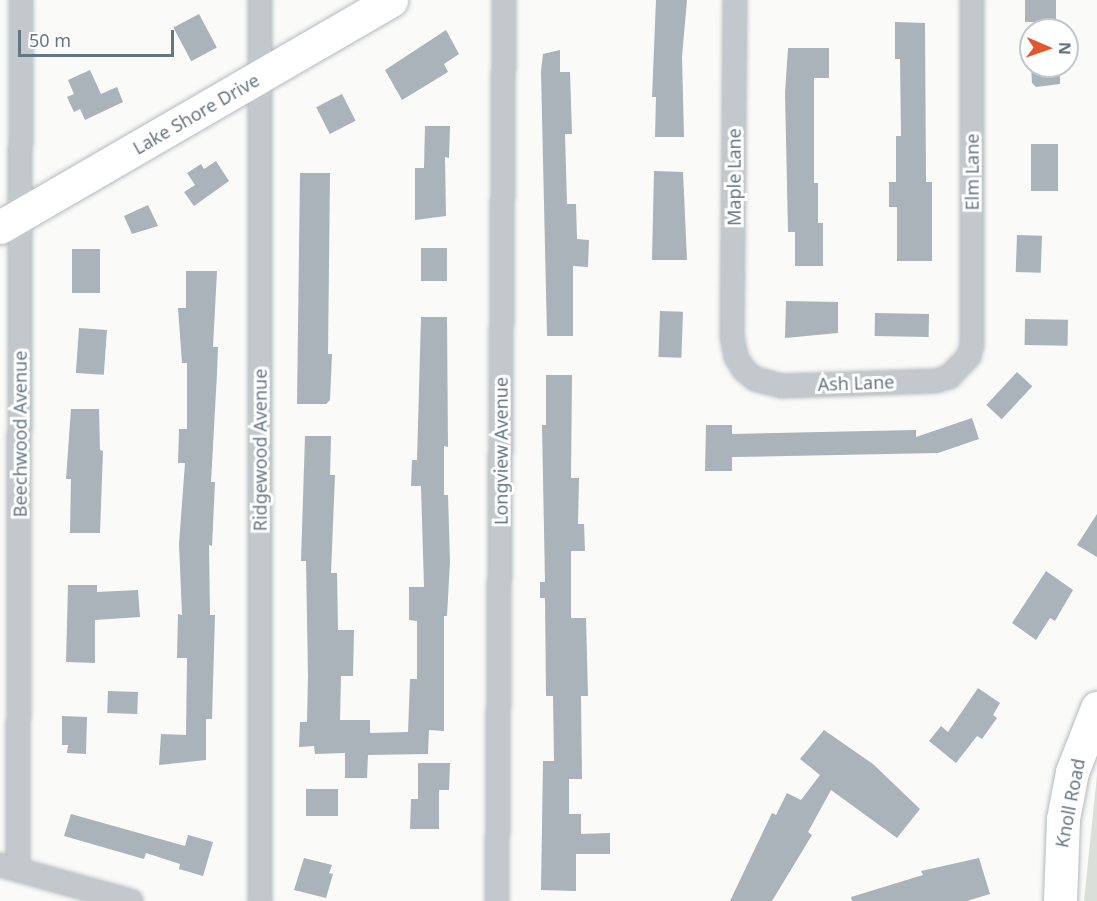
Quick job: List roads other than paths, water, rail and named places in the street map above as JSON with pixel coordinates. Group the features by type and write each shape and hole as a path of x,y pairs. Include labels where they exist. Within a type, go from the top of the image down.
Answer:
{"street":[{"name":"Beechwood Avenue","path":"9,867 10,221 21,0"},
{"name":"Ridgewood Avenue","path":"260,0 260,901"},
{"name":"Lake Shore Drive","path":"10,221 391,0"},
{"name":"Longview Avenue","path":"497,901 504,0"},
{"name":"Maple Lane","path":"735,0 732,336 736,354"},
{"name":"Elm Lane","path":"972,0 972,345"},
{"name":"Ash Lane","path":"736,354 744,370 768,384 935,381 961,368 972,345"},
{"name":"Knoll Road","path":"1060,901 1063,819 1072,772 1097,708"},
{"path":"9,867 131,901"}]}
